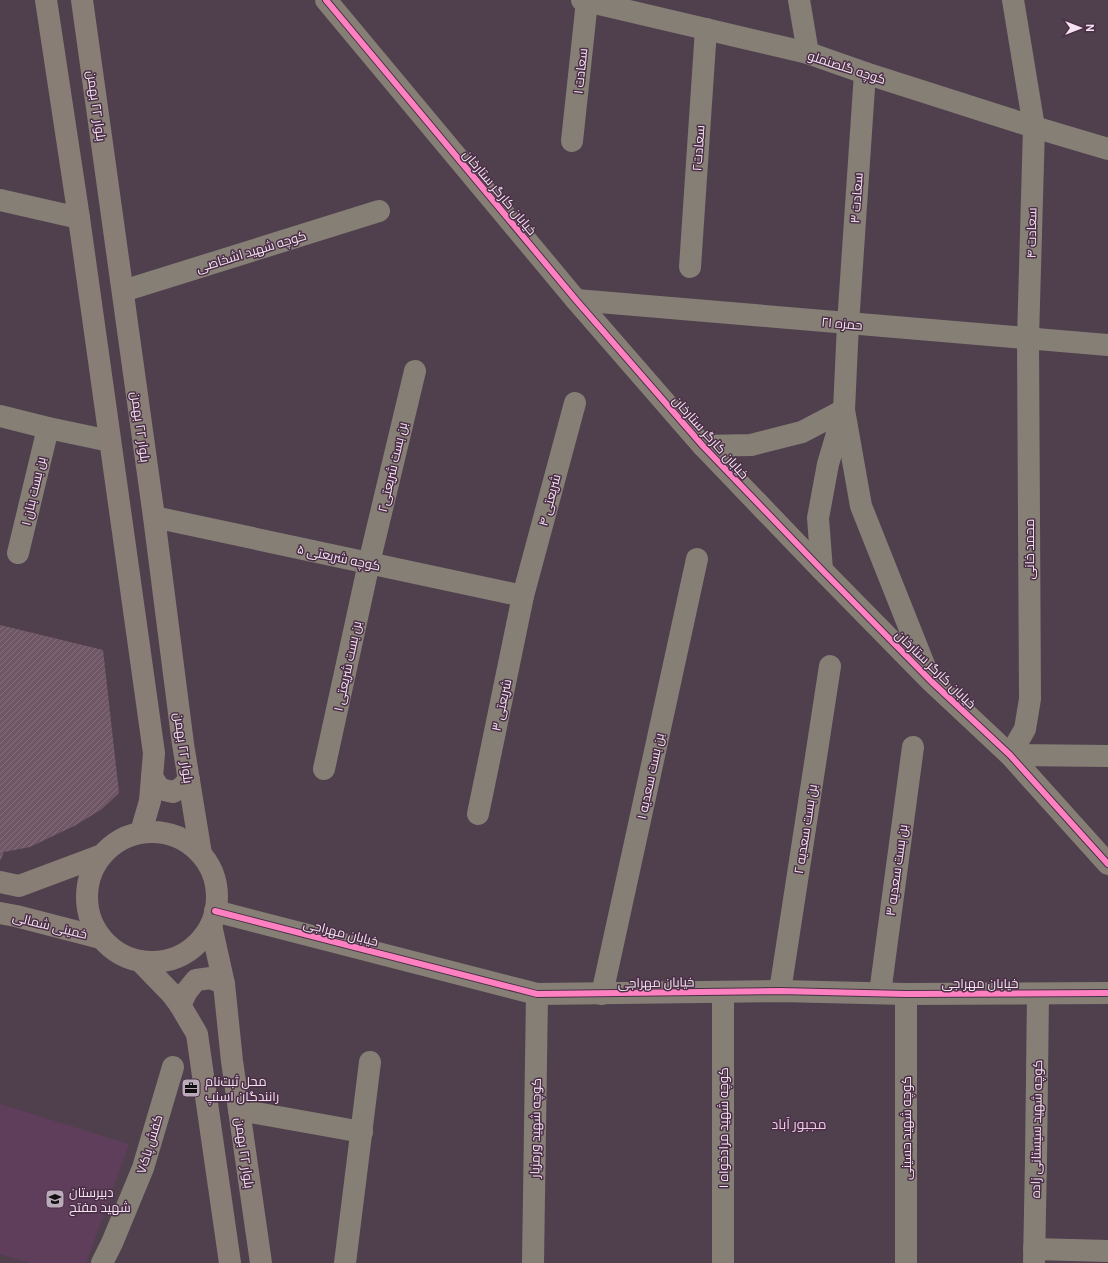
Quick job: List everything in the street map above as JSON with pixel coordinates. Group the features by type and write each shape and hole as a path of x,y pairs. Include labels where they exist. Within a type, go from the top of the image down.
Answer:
{"main road":[{"path":"46,0 79,218 154,753 150,800 141,832"},
{"name":"بلوار ۲۲ بهمن","path":"82,0 154,517 183,744 201,854"},
{"path":"152,777 160,789 173,792 189,780"},
{"path":"141,832 162,832 183,840 201,854 212,872 216,892 213,918 204,935 187,952 164,961 140,961 118,953 101,938 90,919 87,896 90,874 102,855 119,840 141,832"},
{"path":"8,915 21,907 22,896 9,884 102,855"},
{"name":"خمینی شمالی","path":"8,915 101,938"},
{"name":"بلوار ۲۲ بهمن","path":"213,918 224,984 232,1062 261,1263"},
{"path":"140,961 171,993 197,1034 230,1263"},
{"path":"180,1005 187,991 196,980 211,978 224,984"}],"street":[{"name":"خیابان کارگر ستارخان","path":"326,0 576,300 703,446 931,681 1010,755 1108,864"},
{"path":"799,0 808,53"},
{"name":"سعادت ۴","path":"1013,0 1034,127 1028,339"},
{"name":"کوچه گلصنملو","path":"585,1 653,9 706,29 808,53 865,73 1034,127 1108,148"},
{"name":"سعادت ۱","path":"572,141 585,1"},
{"name":"سعادت۲","path":"690,267 706,29"},
{"name":"سعادت ۳","path":"844,410 848,324 865,73"},
{"path":"0,200 79,218"},
{"name":"کوچه شهید اشخاصی","path":"122,291 379,211"},
{"name":"حمزه ۲۱","path":"576,300 1108,345"},
{"name":"محمد خانی","path":"1010,755 1025,729 1030,699 1028,339"},
{"name":"بن بست شریعتی۲","path":"369,563 414,371"},
{"name":"شریعتی ۴","path":"523,596 576,403"},
{"path":"703,446 751,445 802,432 844,410"},
{"path":"822,570 818,518 828,464 844,410"},
{"path":"844,410 861,506 931,681"},
{"path":"0,416 110,441"},
{"name":"بن بست بنان ۱","path":"18,554 48,428"},
{"name":"۵ کوچه شریعتی","path":"154,517 523,596"},
{"name":"بن بست سعدیه ۱","path":"602,994 697,559"},
{"name":"بن بست شریعتی ۱","path":"324,769 369,563"},
{"name":"شریعتی ۳","path":"478,814 523,596"},
{"name":"بن بست سعدیه ۲","path":"780,991 830,666"},
{"name":"بن بست سعدیه ۳","path":"880,993 913,747"},
{"path":"1010,755 1108,756"},
{"name":"خیابان مهراجی","path":"213,918 537,994 780,991 906,994 1108,993"},
{"name":"۱ کوچه شهید مرادخواه","path":"723,992 723,1263"},
{"name":"کوچه شهید ورمزیار","path":"533,1263 537,994"},
{"name":"کوچه شهید حسینی","path":"906,994 906,1263"},
{"name":"کوچه شهید سیستانی زاده","path":"1034,1256 1038,994"},
{"path":"345,1263 370,1062"},
{"name":"کفش پاک۷","path":"102,1263 112,1243 143,1168 173,1068"},
{"path":"239,1110 362,1132"},
{"path":"1034,1256 1108,1251"}],"shaded area":[{"name":"دبیرستان شهید مفتح","path":"0,1104 129,1144 86,1263 30,1263 0,1254"}],"building":[{"path":"0,625 103,650 119,793 102,809 76,825 30,847 4,852 0,861"}],"cycle path":[{"path":"326,0 576,300 703,446 931,681 1010,755 1108,864"},
{"path":"215,911 537,994 780,991 906,994 1108,993"}],"place":[{"name":"محل ثبت‌نام رانندگان اسنپ","path":"191,1088"},
{"name":"دبیرستان شهید مفتح","path":"55,1199"}],"district":[{"name":"مجبور آباد","path":"799,1124"}]}
